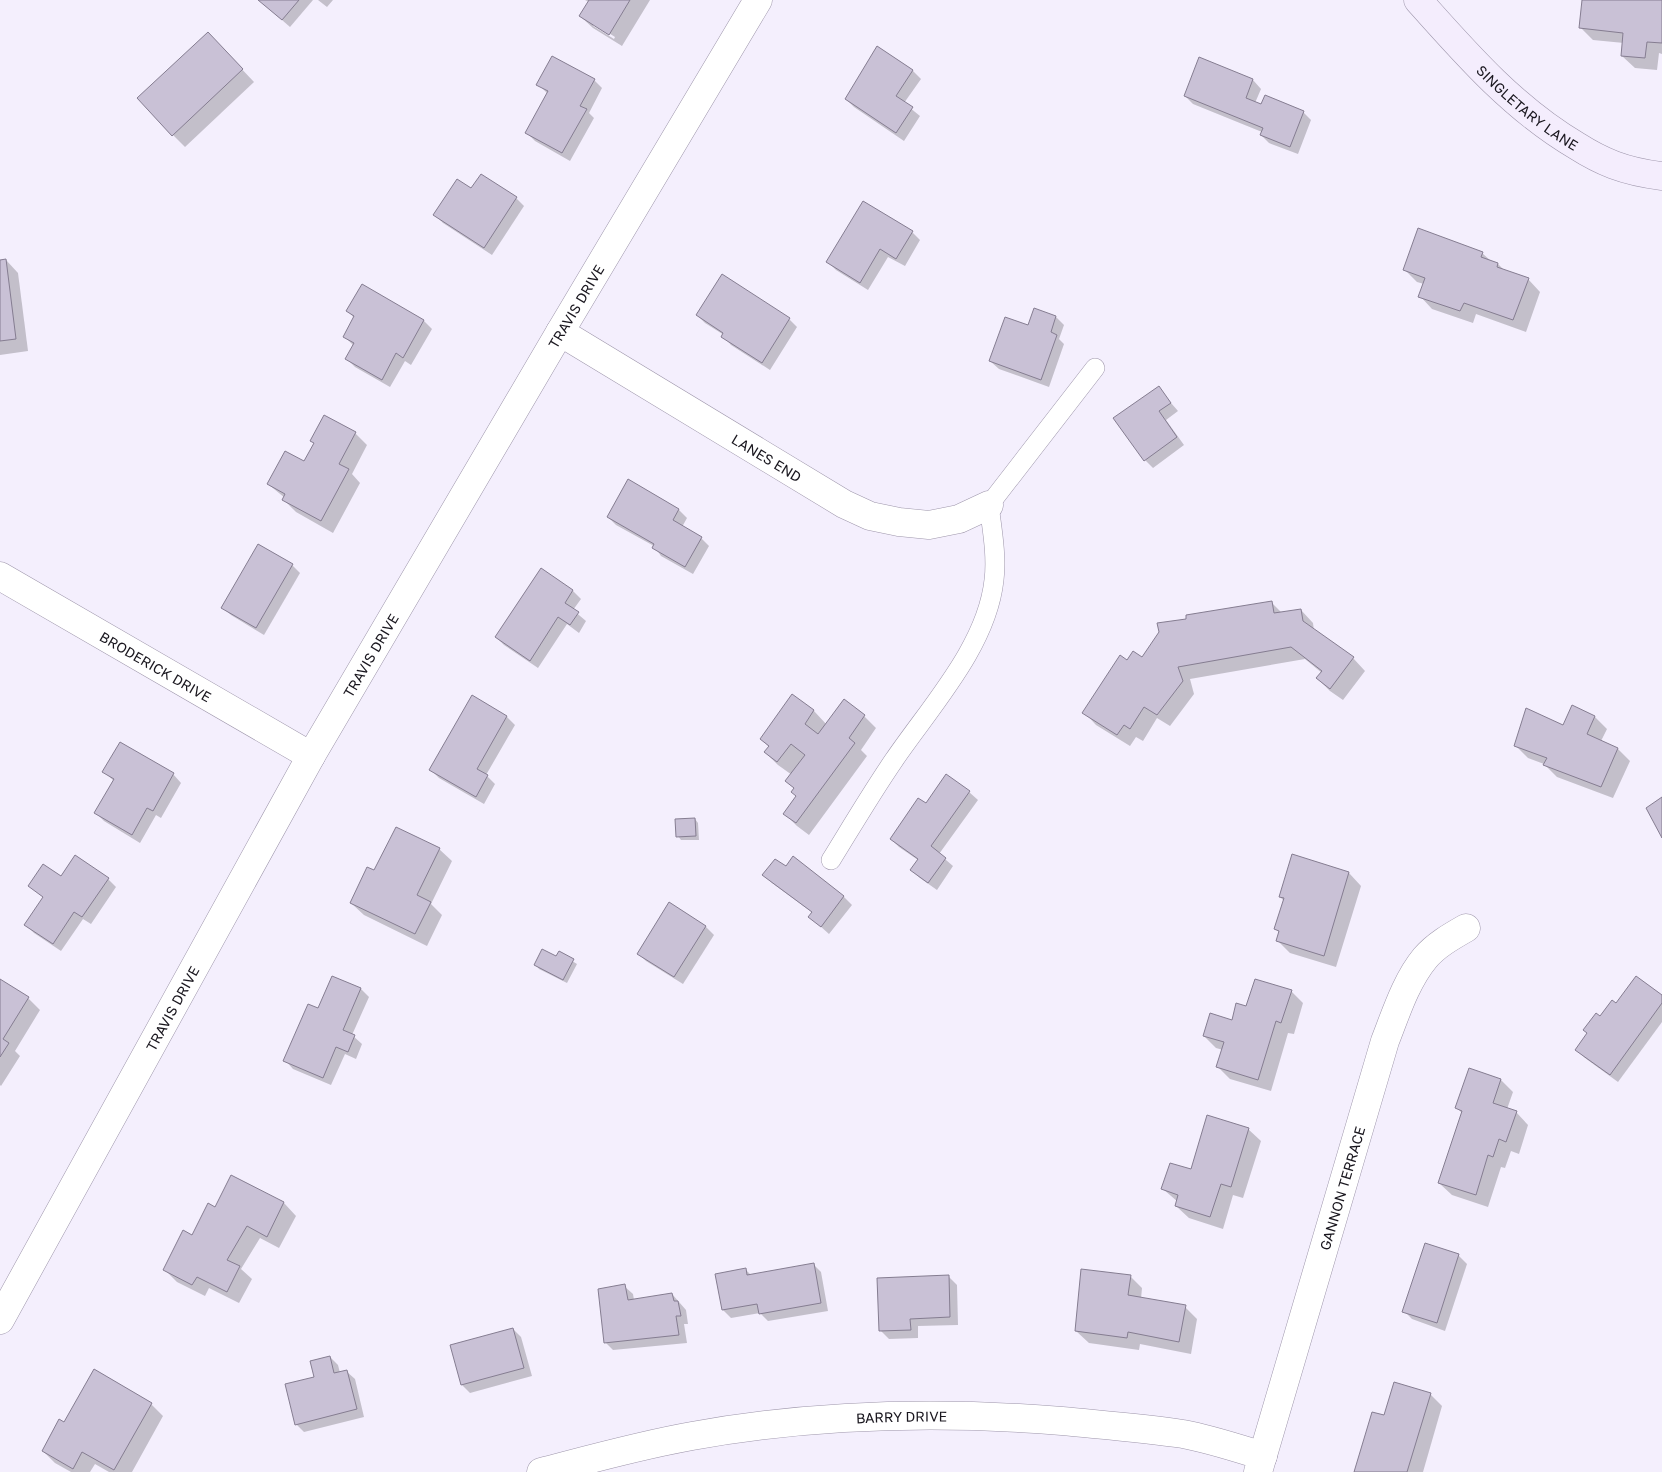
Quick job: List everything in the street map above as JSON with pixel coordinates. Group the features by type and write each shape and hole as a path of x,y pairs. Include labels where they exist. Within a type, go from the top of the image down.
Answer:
{"street":[{"name":"TRAVIS DRIVE","path":"0,1320 311,756 758,0"},
{"name":"SINGLETARY LANE","path":"1418,0 1497,85 1554,132 1613,165 1639,173 1662,176"},
{"name":"LANES END","path":"560,332 844,504 870,516 899,522 929,525 959,519 989,505"},
{"name":"BRODERICK DRIVE","path":"0,576 311,756"},
{"name":"GANNON TERRACE","path":"1261,1464 1385,1041 1398,1007 1411,979 1426,957 1444,941 1466,928"},
{"name":"BARRY DRIVE","path":"541,1472 646,1445 702,1434 802,1421 972,1415 1027,1418 1183,1434 1222,1444 1261,1464"}],"lane":[{"path":"832,860 893,761 956,673 975,641 988,610 994,580 994,548 989,505 1095,368"}],"building":[{"path":"258,0 299,0 282,20"},
{"path":"589,0 630,0 609,35 579,16"},
{"path":"1582,0 1662,0 1662,43 1647,42 1645,58 1621,56 1623,33 1579,28"},
{"path":"208,32 243,69 172,136 137,98"},
{"path":"877,46 913,70 896,96 913,107 896,133 845,99"},
{"path":"552,56 595,79 580,106 587,109 562,153 525,133 548,91 536,85"},
{"path":"1199,57 1253,79 1246,98 1261,104 1265,95 1304,111 1290,147 1260,135 1263,128 1184,96"},
{"path":"481,174 517,197 484,248 433,215 457,179 471,188"},
{"path":"863,201 913,231 896,259 880,249 860,283 826,262"},
{"path":"1418,228 1483,252 1481,257 1498,263 1497,267 1529,278 1513,320 1464,303 1460,311 1418,297 1425,278 1403,270"},
{"path":"6,259 16,339 0,341 0,260"},
{"path":"722,274 790,318 762,363 721,337 723,333 696,315"},
{"path":"362,284 424,320 403,358 396,353 382,380 345,359 354,343 343,337 354,316 346,311"},
{"path":"1034,308 1056,316 1051,332 1057,335 1041,380 989,361 1005,317 1028,325"},
{"path":"1159,386 1171,403 1159,411 1177,437 1144,461 1113,418"},
{"path":"324,415 356,432 339,464 349,469 321,521 282,500 285,494 267,484 285,451 304,461 314,443 310,441"},
{"path":"628,479 679,509 673,520 702,537 685,567 652,548 654,544 607,517"},
{"path":"258,544 293,564 256,628 221,608"},
{"path":"541,568 573,590 565,603 579,612 570,625 558,617 530,661 495,637"},
{"path":"1272,601 1274,613 1301,609 1303,621 1354,657 1330,689 1316,678 1322,671 1291,647 1178,667 1183,681 1157,715 1144,707 1130,729 1124,725 1117,735 1082,713 1120,655 1127,660 1133,651 1142,657 1159,632 1157,623 1186,619 1186,615"},
{"path":"792,694 814,710 805,724 818,734 844,699 865,715 849,738 855,743 796,823 783,814 796,796 791,792 794,788 785,781 805,755 791,744 777,762 764,752 769,746 760,739"},
{"path":"472,695 507,716 477,769 488,775 476,797 429,770"},
{"path":"1572,705 1595,716 1587,734 1618,748 1601,787 1543,765 1547,758 1514,746 1526,708 1563,725"},
{"path":"120,742 174,773 153,811 147,808 132,835 94,813 114,779 102,772"},
{"path":"946,774 970,791 931,846 946,858 928,883 910,870 918,859 890,839 918,798 926,803"},
{"path":"1662,797 1662,838 1646,808"},
{"path":"695,818 696,836 676,837 675,819"},
{"path":"396,827 440,848 417,895 431,902 415,934 350,903 367,867 374,870"},
{"path":"1292,854 1349,872 1324,956 1276,941 1279,931 1274,929 1284,898 1279,897"},
{"path":"75,855 109,878 82,917 74,912 53,944 24,925 43,897 28,886 43,864 61,876"},
{"path":"793,856 844,896 821,927 808,917 812,912 762,875 775,859 786,866"},
{"path":"669,902 706,926 674,977 637,954"},
{"path":"542,949 556,956 559,951 574,959 563,980 534,965"},
{"path":"332,976 361,988 343,1030 355,1035 348,1052 336,1047 323,1078 283,1061 308,1004 318,1008"},
{"path":"1636,976 1662,995 1662,1003 1610,1075 1575,1050 1587,1033 1583,1030 1596,1013 1600,1016 1612,1000 1616,1003"},
{"path":"0,979 29,997 3,1039 9,1043 0,1057"},
{"path":"1255,979 1292,990 1281,1023 1276,1021 1258,1080 1216,1067 1224,1042 1203,1036 1210,1013 1232,1020 1236,1003 1246,1006"},
{"path":"1469,1068 1501,1079 1493,1103 1517,1111 1506,1142 1499,1139 1493,1157 1488,1155 1476,1195 1438,1183 1462,1111 1455,1108"},
{"path":"1207,1115 1249,1128 1231,1187 1221,1184 1210,1217 1175,1206 1178,1195 1161,1189 1170,1163 1191,1169"},
{"path":"231,1175 284,1202 267,1237 247,1226 227,1260 240,1266 227,1292 197,1277 192,1285 163,1270 183,1230 192,1235 208,1203 215,1207"},
{"path":"1425,1243 1459,1254 1437,1323 1402,1312"},
{"path":"814,1263 821,1303 759,1314 757,1304 722,1310 715,1274 746,1268 747,1275"},
{"path":"1081,1269 1131,1275 1128,1295 1186,1305 1179,1342 1128,1332 1127,1338 1075,1331"},
{"path":"949,1275 950,1317 910,1319 911,1330 879,1331 877,1278"},
{"path":"625,1284 628,1300 672,1293 674,1301 678,1301 681,1316 676,1316 679,1335 604,1343 598,1289"},
{"path":"513,1328 524,1368 461,1385 450,1345"},
{"path":"330,1356 334,1373 347,1370 357,1409 295,1425 285,1384 314,1377 310,1361"},
{"path":"94,1369 152,1403 114,1470 82,1452 73,1469 42,1451 59,1419 64,1422"},
{"path":"1394,1382 1431,1393 1407,1472 1354,1472 1372,1412 1384,1415"}]}
